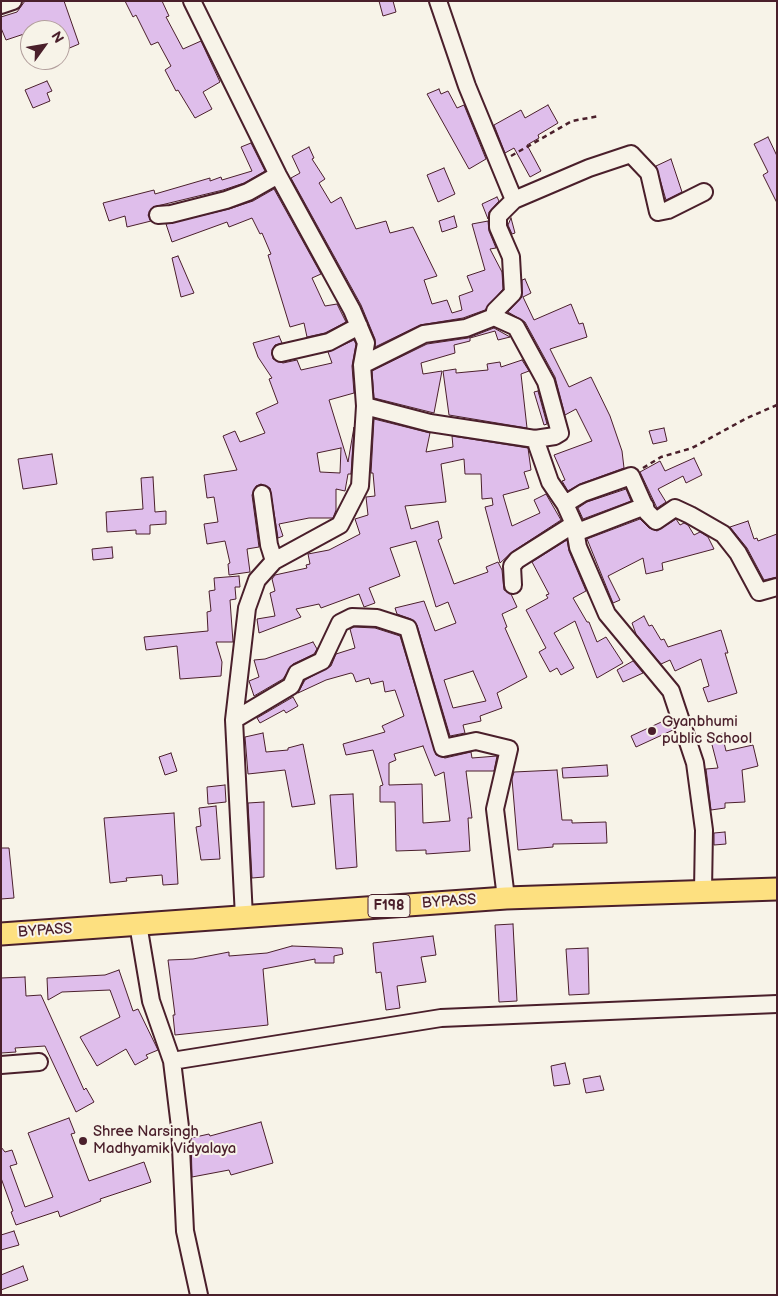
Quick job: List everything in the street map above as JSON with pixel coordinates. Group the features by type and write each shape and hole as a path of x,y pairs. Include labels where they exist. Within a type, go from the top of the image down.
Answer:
{"main road":[{"name":"BYPASS","path":"1,934 506,898 777,889"}],"street":[{"path":"1,5 13,1"},
{"path":"192,1 278,175 359,326 366,343 362,365 365,406 360,486 340,525 274,561 257,580 247,608 234,720 244,917"},
{"path":"438,1 467,86 514,200"},
{"path":"494,317 496,311 513,293 511,257 498,227 498,216 514,200 589,168 632,154 649,172 658,212 668,210 704,192"},
{"path":"158,215 171,214 226,200 248,192 278,175"},
{"path":"362,365 424,334 466,328 494,317 516,326 546,382 560,433 555,436 535,439 430,423 365,406"},
{"path":"281,353 329,342 359,326"},
{"path":"535,439 550,482 566,504 575,529 578,547 606,614 671,691 695,763 704,830 702,891"},
{"path":"566,504 583,493 631,476 645,506 656,521 675,508 722,534 738,553 758,592 777,587"},
{"path":"262,494 269,545 274,561"},
{"path":"513,585 512,566 517,560 575,529 645,506"},
{"path":"234,720 291,686 297,673 322,661 340,623 352,617 377,618 408,628 443,748 476,741 508,749 495,809 506,898"},
{"path":"138,924 151,1001 172,1061 180,1127 185,1231 199,1295"},
{"path":"172,1061 441,1018 777,1004"},
{"path":"1,1065 39,1062"}],"path":[{"path":"499,163 572,121 599,116"},
{"path":"631,476 661,457 692,448 747,418 777,405"}],"building":[{"path":"25,1 64,1 79,44 70,48 70,20 20,20 20,35 6,40 1,28 1,17 17,12"},
{"path":"125,1 162,1 169,16 166,17 183,49 201,41 220,82 203,92 212,109 195,118 178,90 176,91 165,70 171,66 158,42 151,45 136,15 133,17"},
{"path":"379,1 393,1 396,12 383,16"},
{"path":"47,81 52,91 47,93 50,101 33,108 25,90"},
{"path":"439,89 441,94 448,91 457,108 464,105 486,159 469,169 427,94"},
{"path":"548,105 558,123 538,135 539,138 527,145 541,171 530,177 514,148 505,153 494,125 521,110 525,118"},
{"path":"768,137 777,156 777,203 763,175 768,172 754,144"},
{"path":"251,143 265,171 244,183 153,207 148,215 151,221 127,227 125,216 109,221 103,203 154,190 155,194 210,178 210,181 221,177 222,180 252,171 241,147"},
{"path":"309,147 314,158 312,159 325,179 319,183 331,203 341,197 356,229 386,221 390,233 413,227 437,276 424,280 432,304 447,300 452,313 462,310 459,296 473,291 467,276 485,270 472,224 488,221 489,231 496,248 490,249 502,272 503,289 485,310 463,318 420,325 375,347 375,339 361,305 291,178 300,173 292,156"},
{"path":"671,159 682,192 666,200 656,166"},
{"path":"444,168 455,194 438,202 427,175"},
{"path":"274,189 321,274 312,278 325,306 337,304 346,322 325,333 307,337 304,323 290,327 268,255 271,254 262,233 260,234 252,218 229,227 227,222 172,242 166,224 229,209 253,201"},
{"path":"497,197 499,201 489,212 488,219 482,204"},
{"path":"454,216 457,227 442,232 439,221"},
{"path":"511,218 515,233 512,234 508,225"},
{"path":"178,256 194,293 181,297 172,258"},
{"path":"525,279 531,293 523,297 534,320 571,304 579,324 583,323 587,337 550,349 569,387 591,377 610,416 622,451 624,468 580,484 568,491 562,481 565,480 554,455 592,441 576,409 565,415 555,377 525,322 508,312 522,297 522,280"},
{"path":"494,328 510,337 498,340 495,331 470,338 470,341 454,345 455,353 421,363 423,374 442,371 434,413 374,398 372,371 427,344 468,338"},
{"path":"279,336 282,343 275,345 272,350 273,359 283,363 297,360 301,370 332,363 328,352 354,340 356,344 352,366 354,393 329,400 348,462 354,427 351,474 348,474 345,491 336,489 336,510 333,518 309,518 279,524 283,536 278,538 270,488 261,484 256,486 252,495 259,547 247,549 250,572 229,575 228,564 230,563 225,541 207,544 204,524 218,522 214,497 207,498 204,475 237,470 223,436 235,431 240,442 265,433 256,413 278,403 269,379 272,378 258,357 253,343","holes":["341,448 340,473 320,472 317,453"]},
{"path":"522,360 529,371 521,374 527,428 449,415 443,371 456,369 456,373 488,370 487,364 500,362 501,367"},
{"path":"538,391 547,424 544,425 534,392"},
{"path":"374,419 430,433 426,452 453,447 452,436 528,448 531,470 524,472 529,488 503,495 512,526 540,513 534,500 546,494 561,520 512,552 500,563 485,507 493,505 492,498 482,499 481,474 465,474 464,459 441,464 446,502 405,506 411,529 438,521 442,538 438,540 454,584 488,572 486,567 498,562 502,570 504,590 511,594 517,607 502,614 507,627 505,628 527,677 497,693 502,708 480,716 481,721 463,725 465,733 450,736 417,625 411,619 397,614 395,608 424,601 435,631 456,623 448,602 436,607 416,541 390,548 400,576 369,588 375,603 364,607 359,594 321,608 319,604 296,609 301,617 259,633 257,619 275,616 270,593 275,591 272,579 275,575 307,568 306,565 310,564 308,554 329,550 360,534 355,519 368,515 366,497 375,496 373,473 371,473","holes":["473,671 486,701 453,708 444,680"]},
{"path":"664,428 667,441 653,444 649,431"},
{"path":"52,454 57,484 23,489 18,459"},
{"path":"694,458 702,475 686,483 683,476 658,489 666,502 657,508 640,472 660,461 665,471"},
{"path":"153,477 155,512 166,511 166,524 150,525 150,534 136,534 136,530 107,532 106,512 143,509 141,478"},
{"path":"626,489 631,501 583,519 578,508 587,502"},
{"path":"640,519 649,528 657,531 676,519 680,525 684,523 688,525 694,535 700,532 708,537 714,549 662,563 663,570 646,574 643,558 608,576 620,600 613,603 587,539"},
{"path":"748,521 754,539 757,538 758,541 777,534 777,577 764,580 747,548 730,527"},
{"path":"567,540 569,551 586,591 573,598 587,622 589,622 597,642 606,637 623,663 597,678 575,621 554,633 574,668 561,675 557,668 550,672 539,652 546,648 526,610 548,598 546,595 549,594 532,562"},
{"path":"112,547 113,558 93,560 92,549"},
{"path":"239,576 240,587 235,587 236,599 230,600 233,642 216,642 222,662 221,676 180,679 177,646 146,650 144,637 208,631 207,612 211,611 209,591 215,590 214,578"},
{"path":"644,616 649,626 652,625 661,640 664,639 668,647 721,630 728,653 725,653 737,693 708,702 703,688 709,686 701,659 675,671 670,660 661,664 636,634 632,623"},
{"path":"354,627 375,628 400,636 436,755 445,758 471,752 472,758 497,756 494,771 466,771 472,818 468,818 470,851 426,854 426,850 396,851 395,802 380,802 380,786 383,785 373,750 346,755 343,744 385,732 382,726 404,716 395,690 385,692 383,681 371,684 369,678 356,682 351,673 326,680 298,693 305,680 331,666 336,654 355,648 350,629","holes":["423,746 435,776 444,772 450,821 423,823 422,784 389,785 389,763 396,760 394,754"]},
{"path":"313,642 317,649 314,654 293,664 283,679 254,696 249,681 259,677 254,660 265,659"},
{"path":"633,661 643,673 623,682 617,670"},
{"path":"293,697 298,706 286,713 284,710 260,723 257,718"},
{"path":"670,718 673,730 636,747 631,736"},
{"path":"263,733 266,752 288,750 288,748 303,744 315,804 292,807 285,770 248,774 245,737"},
{"path":"722,734 726,751 753,745 758,766 742,770 745,802 725,803 725,808 711,810 706,769 718,768 710,737"},
{"path":"171,753 177,771 165,775 159,757"},
{"path":"607,765 608,776 563,778 562,768"},
{"path":"557,770 562,820 572,820 572,823 606,822 607,843 553,844 553,847 518,850 512,779 514,772"},
{"path":"225,785 226,802 208,804 207,787"},
{"path":"353,794 357,867 336,869 330,795"},
{"path":"264,802 264,877 252,878 248,803"},
{"path":"216,806 220,859 201,860 196,827 201,826 199,808"},
{"path":"174,813 178,884 163,885 162,875 126,878 127,881 110,883 104,818"},
{"path":"725,832 726,844 714,845 714,833"},
{"path":"1,848 9,848 14,898 1,899"},
{"path":"513,924 517,1001 499,1002 495,925"},
{"path":"433,936 436,955 421,957 426,982 397,986 400,1008 386,1010 381,972 376,973 373,943"},
{"path":"292,946 342,948 343,954 334,956 334,963 315,963 315,959 263,969 268,1025 175,1035 173,1015 175,1015 168,960 193,959 229,952 229,956 267,953"},
{"path":"588,948 589,994 569,995 566,949"},
{"path":"119,970 133,1011 138,1009 158,1050 146,1055 148,1058 135,1065 126,1049 97,1066 80,1037 120,1017 110,990 62,992 48,1000 47,978 105,975"},
{"path":"25,977 26,996 41,995 84,1090 86,1088 94,1102 76,1112 45,1046 15,1048 16,1052 1,1053 1,978"},
{"path":"565,1063 570,1084 554,1086 551,1066"},
{"path":"600,1076 604,1090 586,1093 583,1079"},
{"path":"69,1118 75,1133 71,1134 89,1181 144,1162 151,1182 100,1199 101,1201 60,1217 58,1211 16,1225 1,1178 1,1147 5,1152 12,1150 17,1164 10,1166 25,1207 53,1197 28,1133"},
{"path":"261,1122 273,1163 231,1175 229,1170 192,1177 191,1138 209,1134 210,1136"},
{"path":"14,1231 19,1245 1,1250 1,1235"},
{"path":"23,1266 28,1280 1,1290 1,1275"}],"place":[{"name":"Gyanbhumi public School","path":"652,731"},
{"name":"Shree Narsingh Madhyamik Vidyalaya","path":"83,1141"}]}
